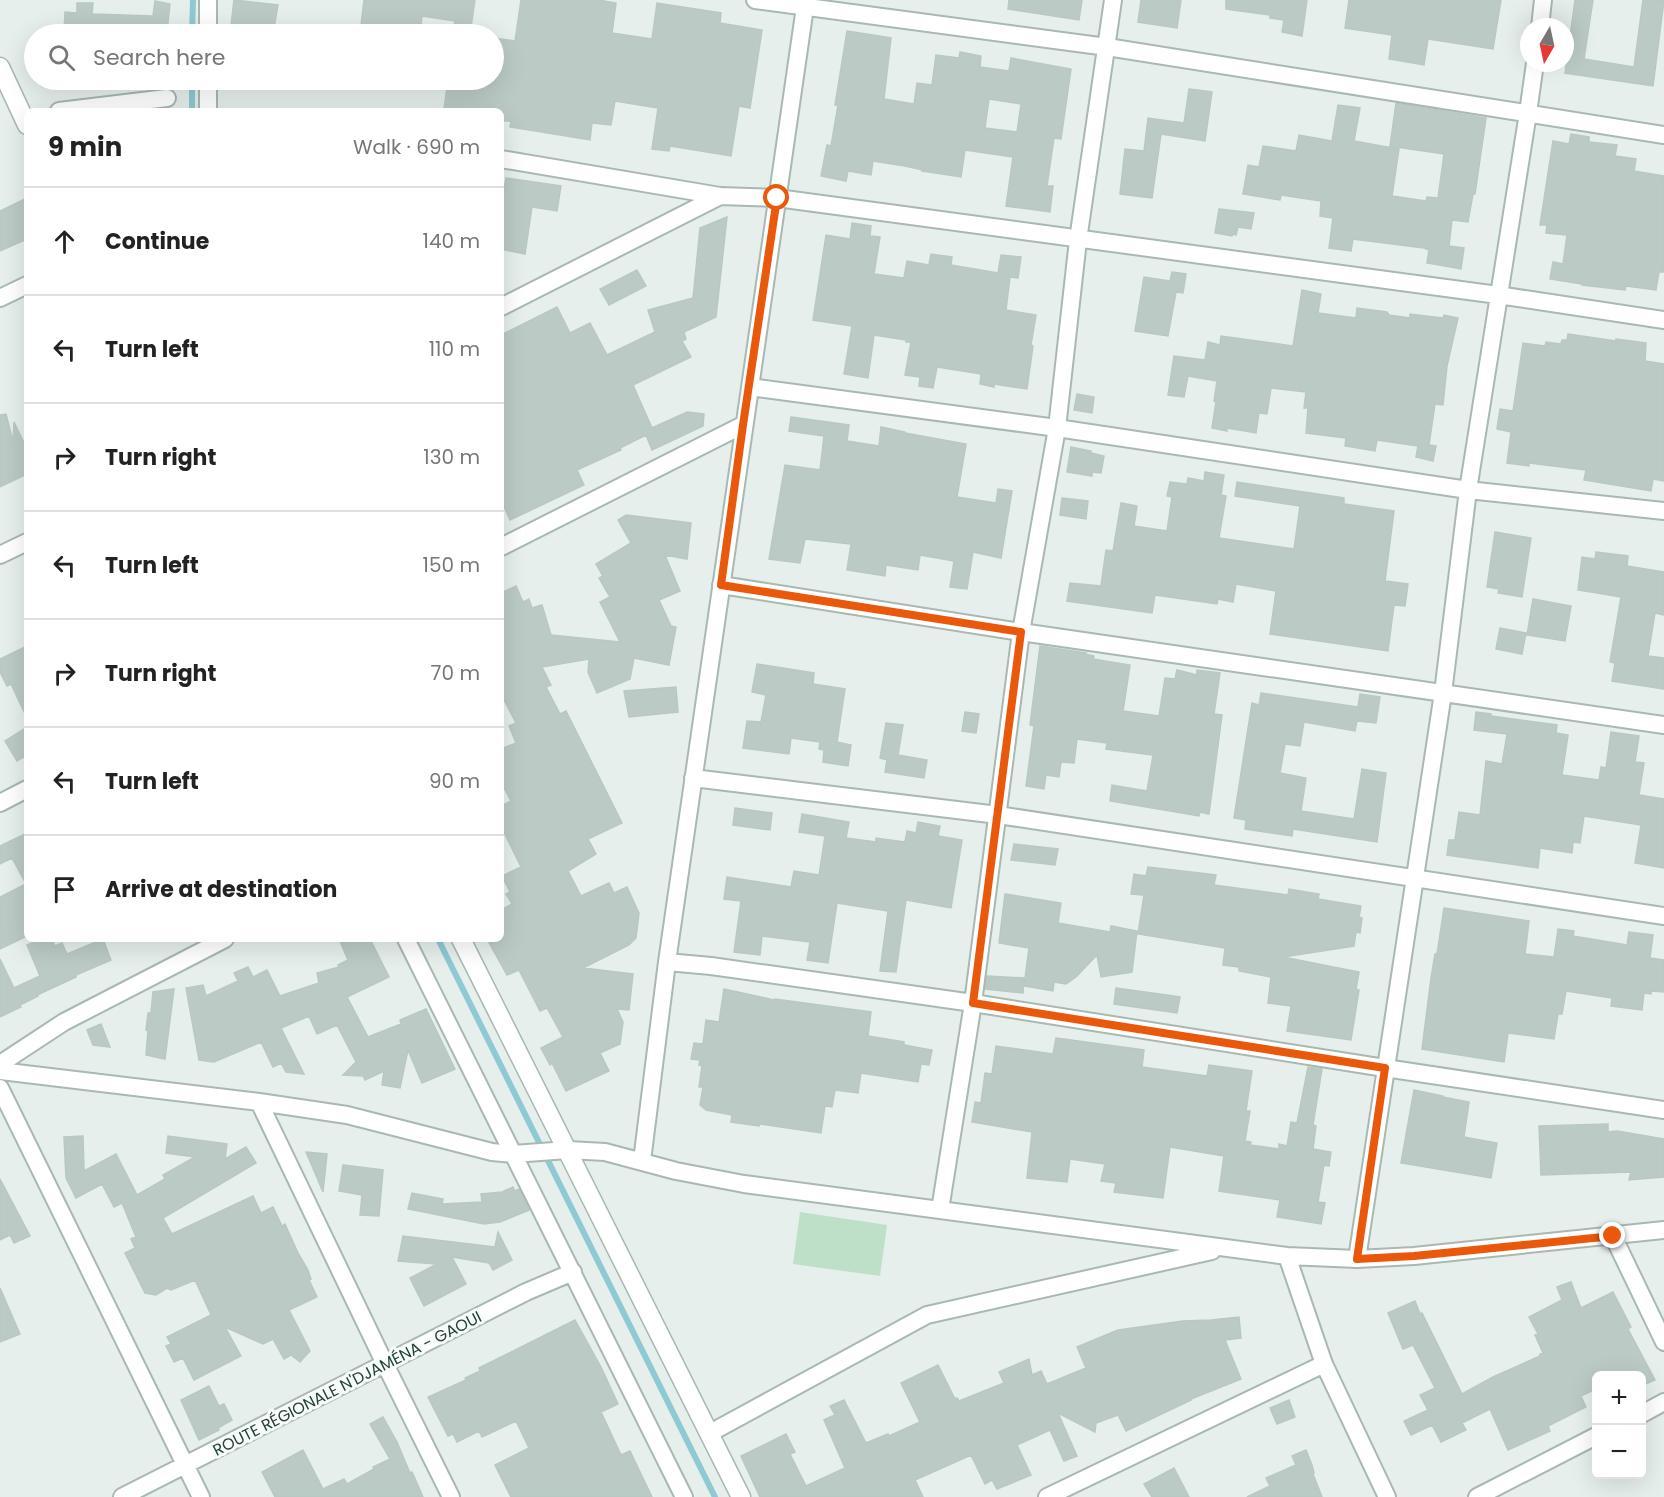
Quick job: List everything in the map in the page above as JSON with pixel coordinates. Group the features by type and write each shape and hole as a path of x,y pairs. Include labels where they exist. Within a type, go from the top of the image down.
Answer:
{"street":[{"path":"208,0 208,24"},
{"path":"755,0 805,4 1107,47 1664,135"},
{"path":"940,1210 973,1003 1021,632 1057,428 1078,240 1113,0"},
{"path":"1541,18 1544,0"},
{"path":"642,1161 667,962 805,4"},
{"path":"0,68 24,114"},
{"path":"1357,1259 1443,693 1468,490 1534,72"},
{"path":"208,90 209,108"},
{"path":"84,108 167,98"},
{"path":"504,160 720,196 777,198 1664,320"},
{"path":"504,305 720,196"},
{"path":"0,298 24,286"},
{"path":"750,387 1057,428 1468,490 1664,511"},
{"path":"504,545 743,425"},
{"path":"0,555 24,543"},
{"path":"721,585 1021,632 1664,724"},
{"path":"693,778 998,815 1664,916"},
{"path":"0,803 24,791"},
{"path":"0,1064 64,1022 219,942"},
{"path":"408,942 519,1153 573,1272 684,1497"},
{"path":"462,942 562,1150 741,1497"},
{"path":"667,962 711,966 973,1003 1664,1110"},
{"path":"0,1071 259,1102 347,1115 492,1152 562,1150 605,1152 710,1178 1287,1256 1357,1259 1414,1256 1664,1230"},
{"path":"0,1088 201,1497"},
{"path":"259,1102 384,1364 451,1497"},
{"path":"1613,1236 1664,1342"},
{"path":"710,1433 927,1315 1224,1249"},
{"path":"1287,1256 1324,1364 1387,1497"},
{"name":"ROUTE RÉGIONALE N'DJAMÉNA - GAOUI","path":"122,1497 526,1293 573,1272"},
{"path":"1047,1497 1324,1364"},
{"path":"1646,1411 1664,1402"},
{"path":"1477,1497 1592,1438"}],"green space":[{"path":"800,1212 887,1225 880,1276 793,1264"}],"building":[{"path":"234,0 278,5 275,24 231,24"},
{"path":"364,0 475,0 471,24 454,24 455,21 422,16 421,24 361,24"},
{"path":"521,0 598,0 616,3 612,33 652,39 657,3 721,13 720,23 762,30 750,108 739,106 731,156 670,146 669,151 652,149 658,108 615,101 611,125 592,123 590,140 510,127 511,121 504,121 504,108 444,108 447,90 504,90 504,39 515,41"},
{"path":"1009,0 1082,0 1079,20 1008,9"},
{"path":"1141,0 1181,0 1177,28 1138,22"},
{"path":"1226,0 1307,0 1302,36 1282,32 1284,20 1270,18 1270,15 1226,9"},
{"path":"1349,0 1501,0 1493,49 1428,39 1424,65 1389,59 1392,35 1345,28"},
{"path":"1575,0 1593,0 1584,59 1634,67 1643,0 1664,0 1653,86 1565,73 1574,72 1573,18"},
{"path":"155,1 170,4 168,24 64,24 65,12 77,13 77,3 93,3 92,14 153,16"},
{"path":"847,31 891,38 884,99 914,104 917,83 932,85 936,55 959,58 960,52 981,56 980,67 1009,71 1011,58 1071,69 1061,139 1054,138 1047,186 1053,186 1050,212 1006,206 1013,157 965,150 961,177 873,161 871,175 848,171 846,181 821,176 827,145 831,146 838,105 835,105","holes":["989,99 1021,104 1017,132 985,128"]},
{"path":"1189,89 1212,92 1205,141 1161,134 1152,198 1120,194 1125,149 1144,151 1148,118 1184,123"},
{"path":"1396,103 1486,118 1475,194 1473,194 1468,222 1452,220 1449,246 1464,248 1461,269 1427,263 1429,250 1424,248 1353,239 1351,251 1329,248 1333,218 1320,216 1321,201 1281,195 1280,200 1243,194 1248,165 1259,167 1263,146 1296,151 1299,135 1332,141 1338,105 1360,108 1354,141 1399,149 1392,196 1426,201 1427,197 1438,198 1444,154 1390,146"},
{"path":"1571,134 1589,137 1589,142 1617,145 1615,156 1636,159 1634,171 1664,176 1664,272 1659,272 1656,290 1626,286 1625,290 1550,279 1553,262 1563,264 1567,235 1546,233 1547,225 1540,225 1553,141 1569,144"},
{"path":"506,178 561,186 557,211 532,207 525,254 504,250"},
{"path":"24,199 24,240 0,251 0,211"},
{"path":"1219,209 1254,213 1251,229 1238,227 1236,235 1232,236 1215,233"},
{"path":"727,217 716,317 684,332 686,339 682,341 691,357 633,385 652,428 687,412 704,414 703,426 652,450 646,435 620,448 621,450 577,470 584,485 510,520 504,507 504,334 557,307 570,333 590,323 607,355 655,332 648,310 693,298 700,228"},
{"path":"852,223 871,226 870,236 880,237 874,274 904,278 907,261 929,265 931,254 952,257 951,265 998,273 1001,255 1021,257 1018,278 1010,277 1006,310 1036,315 1027,389 980,384 981,374 937,367 933,388 919,386 920,377 905,375 911,342 874,335 868,378 844,374 852,326 813,320 826,235 850,239"},
{"path":"637,270 646,286 609,305 600,289"},
{"path":"1172,272 1186,274 1183,293 1176,292 1168,336 1135,331 1144,277 1170,281"},
{"path":"1302,290 1321,294 1318,313 1356,318 1357,308 1410,318 1410,314 1443,318 1444,315 1458,318 1447,366 1443,405 1435,404 1429,445 1436,446 1433,461 1416,457 1418,446 1377,440 1375,451 1345,446 1346,438 1306,433 1308,408 1304,408 1306,392 1271,388 1267,414 1259,413 1256,433 1212,428 1217,381 1188,376 1184,397 1168,395 1174,356 1205,360 1208,342 1220,345 1221,336 1293,346"},
{"path":"1568,334 1646,343 1645,361 1664,364 1664,481 1653,479 1651,491 1584,480 1586,470 1529,463 1529,466 1507,463 1511,432 1497,429 1500,409 1513,411 1523,343 1545,346 1546,342 1561,344 1562,340 1567,340"},
{"path":"1077,394 1094,397 1092,413 1074,410"},
{"path":"6,414 13,442 14,422 24,443 24,475 0,487 0,415"},
{"path":"791,417 849,425 847,441 879,446 881,427 966,444 957,497 996,503 998,489 1012,491 1001,558 973,552 967,589 950,587 954,561 920,555 918,570 886,565 885,576 847,570 851,544 805,539 800,563 769,559 785,465 820,470 824,436 789,431"},
{"path":"1071,447 1104,456 1101,473 1092,472 1092,476 1067,472"},
{"path":"1205,472 1224,475 1221,495 1226,496 1219,538 1294,549 1300,506 1235,496 1237,482 1344,498 1344,504 1394,511 1385,581 1408,584 1405,606 1394,605 1388,651 1270,634 1276,591 1236,584 1233,602 1218,599 1217,604 1155,595 1152,613 1067,601 1070,583 1101,586 1106,550 1113,551 1121,503 1137,506 1134,526 1167,531 1172,497 1167,496 1170,482 1187,484 1188,478 1204,481"},
{"path":"1062,498 1088,501 1086,519 1060,515"},
{"path":"626,515 691,523 687,559 665,555 680,591 659,600 671,626 676,627 669,665 634,658 630,679 597,693 588,672 589,659 542,667 551,685 546,687 560,714 566,711 622,823 588,839 596,854 568,871 581,896 609,883 614,893 627,887 639,913 636,938 629,945 583,968 633,974 629,1010 617,1009 623,1022 620,1044 600,1053 609,1071 566,1091 552,1063 550,1065 541,1048 563,1037 547,1008 540,1011 519,970 507,975 489,942 504,942 504,908 512,904 506,894 510,892 504,875 521,867 504,832 504,804 511,801 504,788 504,748 516,743 509,726 516,723 504,700 504,592 516,586 523,602 529,599 532,608 542,605 551,635 620,642 600,602 610,597 599,578 603,576 596,564 631,543 618,520"},
{"path":"1495,532 1531,538 1522,597 1498,593 1499,589 1487,587"},
{"path":"1596,552 1628,556 1627,566 1664,572 1664,615 1655,613 1648,656 1664,658 1664,689 1612,681 1615,663 1610,662 1621,597 1578,590 1582,557 1595,559"},
{"path":"1533,599 1571,606 1565,641 1527,635"},
{"path":"1500,628 1526,633 1522,654 1496,649"},
{"path":"1040,646 1086,653 1094,656 1093,659 1130,665 1123,711 1159,716 1165,678 1175,679 1177,670 1197,675 1197,670 1220,673 1214,714 1222,715 1209,814 1200,812 1199,816 1110,801 1112,785 1147,791 1153,755 1106,749 1107,743 1077,739 1074,763 1061,762 1059,777 1046,775 1044,789 1026,786 1034,726 1030,725"},
{"path":"24,647 24,712 11,684 7,686 0,672 0,659"},
{"path":"757,664 814,673 813,684 845,689 837,742 851,745 848,766 823,762 824,750 819,749 820,742 791,738 789,754 743,748 747,721 761,722 766,695 752,692"},
{"path":"676,687 678,712 629,717 624,691"},
{"path":"1261,693 1358,707 1360,694 1380,697 1376,723 1357,721 1355,731 1304,722 1300,746 1285,744 1280,773 1306,778 1301,811 1354,819 1362,769 1386,773 1377,842 1293,829 1292,836 1245,829 1246,820 1234,818 1252,703 1259,705"},
{"path":"965,712 979,714 976,733 962,731"},
{"path":"1476,712 1557,725 1556,733 1568,735 1562,775 1599,780 1601,767 1606,768 1611,732 1639,736 1635,762 1644,763 1639,795 1664,799 1664,868 1635,863 1641,825 1584,816 1580,843 1573,842 1572,853 1540,848 1538,868 1447,855 1449,840 1455,840 1459,812 1480,815 1486,761 1502,764 1507,734 1474,730"},
{"path":"886,723 903,725 898,755 927,760 924,778 885,772 887,760 880,758"},
{"path":"24,729 24,757 17,761 5,741"},
{"path":"735,808 772,813 770,830 733,825"},
{"path":"802,814 849,822 846,838 876,842 876,838 905,842 907,831 916,833 918,822 940,826 938,836 962,840 951,908 906,900 896,972 880,971 888,911 837,903 828,963 807,960 810,942 762,936 760,955 734,952 741,901 724,899 727,877 791,887 794,871 819,875 825,836 799,832"},
{"path":"24,834 24,880 12,858 0,864 0,846"},
{"path":"1014,844 1058,849 1055,865 1011,860"},
{"path":"1148,867 1216,875 1214,885 1288,895 1289,889 1319,894 1318,899 1361,906 1360,933 1356,932 1354,946 1283,957 1359,972 1356,989 1359,990 1351,1040 1287,1031 1291,1006 1268,1003 1271,977 1239,971 1239,967 1223,965 1225,948 1138,934 1144,895 1131,894 1134,874 1146,876"},
{"path":"24,885 24,937 0,949 0,897"},
{"path":"1005,894 1061,903 1058,923 1110,932 1111,926 1137,931 1132,972 1101,977 1097,955 1066,984 1054,982 1053,991 1024,986 1029,948 999,943"},
{"path":"1444,908 1529,921 1525,954 1554,957 1558,929 1574,931 1573,936 1627,945 1629,932 1653,935 1650,958 1664,960 1664,992 1644,993 1642,1010 1611,1006 1612,998 1566,991 1562,1014 1558,1014 1554,1039 1508,1033 1504,1062 1422,1049 1431,978"},
{"path":"34,942 53,942 55,946 62,943 67,954 96,942 104,942 111,960 37,995 20,1005 21,1007 0,1017 0,959 14,988 40,976 27,945"},
{"path":"340,942 372,942 389,977 347,997 368,1037 401,1024 400,1020 426,1009 455,1069 422,1083 408,1050 400,1088 382,1085 384,1071 365,1080 363,1076 343,1075 356,1062 337,1025 317,1034 309,1016 281,1028 304,1074 286,1072 281,1063 273,1067 261,1042 214,1062 199,1060 186,988 203,985 206,996 238,981 234,973 248,967 253,977 267,970 280,996 319,983 317,973 339,967 338,965 348,960"},
{"path":"987,976 1024,978 1023,993 985,989"},
{"path":"1116,988 1180,997 1177,1013 1114,1004"},
{"path":"174,989 165,1059 146,1055 148,1031 146,1030 148,1013 151,1013 153,992"},
{"path":"724,989 774,1000 871,1012 868,1036 904,1042 904,1045 932,1050 929,1065 921,1064 918,1082 861,1073 858,1093 835,1090 832,1107 825,1106 821,1133 731,1122 732,1115 706,1110 700,1105 703,1087 699,1087 702,1066 699,1065 700,1060 691,1059 694,1043 703,1044 706,1020 719,1022"},
{"path":"101,1024 110,1047 93,1045 87,1030"},
{"path":"1056,1038 1144,1050 1142,1067 1207,1076 1209,1065 1252,1071 1246,1111 1250,1111 1245,1141 1251,1142 1250,1145 1279,1149 1279,1144 1287,1146 1291,1122 1297,1123 1308,1067 1322,1069 1313,1125 1316,1126 1313,1149 1331,1152 1329,1166 1324,1165 1318,1202 1325,1203 1321,1224 1277,1217 1280,1200 1219,1191 1224,1156 1170,1147 1163,1198 1114,1192 1116,1183 1101,1181 1105,1164 1070,1159 1067,1182 1027,1178 1032,1132 972,1122 975,1102 981,1103 985,1073 992,1074 996,1046 1053,1054"},
{"path":"1414,1090 1469,1102 1464,1137 1497,1143 1491,1178 1401,1163"},
{"path":"1608,1124 1608,1132 1617,1131 1664,1139 1664,1177 1629,1180 1631,1172 1541,1175 1539,1126"},
{"path":"83,1136 84,1171 116,1154 137,1195 165,1179 163,1175 195,1157 166,1153 168,1136 227,1144 225,1159 246,1147 256,1163 163,1218 172,1234 253,1196 261,1213 273,1207 282,1226 285,1224 308,1270 311,1279 309,1280 317,1297 289,1310 310,1351 300,1362 291,1355 284,1359 273,1339 263,1344 225,1327 241,1356 194,1380 183,1358 174,1362 166,1346 171,1344 167,1337 211,1315 195,1280 171,1290 167,1288 156,1295 145,1293 125,1253 135,1248 131,1239 136,1237 122,1203 114,1207 102,1184 76,1198 66,1178 64,1137"},
{"path":"306,1152 327,1154 323,1192 312,1166"},
{"path":"343,1165 383,1170 379,1216 360,1215 362,1195 339,1191"},
{"path":"0,1179 30,1236 14,1243 10,1235 0,1240"},
{"path":"513,1187 515,1191 519,1189 529,1210 500,1222 484,1224 408,1209 412,1193 443,1199 442,1204 482,1202 481,1194 502,1192"},
{"path":"498,1232 512,1260 493,1270 489,1263 452,1257 466,1284 424,1306 410,1278 437,1264 398,1261 403,1236 495,1247"},
{"path":"1571,1282 1581,1308 1613,1292 1631,1327 1628,1329 1655,1380 1646,1384 1646,1371 1592,1371 1592,1391 1581,1396 1586,1407 1548,1426 1550,1431 1508,1450 1490,1409 1462,1423 1466,1430 1441,1442 1432,1425 1411,1435 1404,1421 1428,1410 1420,1395 1435,1388 1413,1345 1403,1349 1388,1313 1415,1301 1462,1394 1543,1353 1535,1335 1538,1334 1529,1317 1562,1300 1557,1287"},
{"path":"0,1288 20,1334 0,1342"},
{"path":"1239,1317 1241,1338 1225,1340 1241,1379 1191,1399 1126,1431 1118,1415 1096,1423 1095,1432 1058,1413 1077,1456 1064,1461 1050,1430 1017,1445 1031,1475 997,1489 992,1480 985,1484 971,1455 915,1480 923,1497 760,1497 741,1456 786,1434 795,1452 790,1454 806,1486 845,1468 824,1420 835,1415 830,1406 844,1400 866,1443 888,1434 889,1436 920,1422 901,1383 938,1365 955,1399 959,1401 1004,1383 999,1372 1029,1359 1032,1375 1041,1371 1047,1384 1086,1368 1077,1347 1118,1330 1183,1321"},
{"path":"575,1320 618,1404 601,1412 621,1455 630,1451 652,1497 511,1497 495,1465 529,1448 516,1421 482,1437 479,1431 457,1442 453,1434 448,1436 428,1397 466,1380 465,1378 480,1371 479,1368"},
{"path":"209,1386 219,1406 224,1404 232,1420 218,1428 219,1430 199,1440 181,1400"},
{"path":"1289,1400 1295,1417 1277,1424 1270,1408"},
{"path":"383,1417 423,1497 275,1497 262,1472 303,1450 323,1489 344,1479 347,1484 390,1459 370,1424"},
{"path":"1306,1450 1322,1497 1247,1497 1270,1486 1266,1478 1296,1465 1292,1456"},
{"path":"1174,1468 1189,1497 1152,1497 1144,1484"}],"waterway":[{"path":"192,24 193,0"},
{"path":"192,90 192,108"},
{"path":"439,942 715,1497"}],"route":[{"path":"777,198 721,585 1021,632 973,1003 1385,1068 1357,1259 1414,1256 1613,1236"}]}
